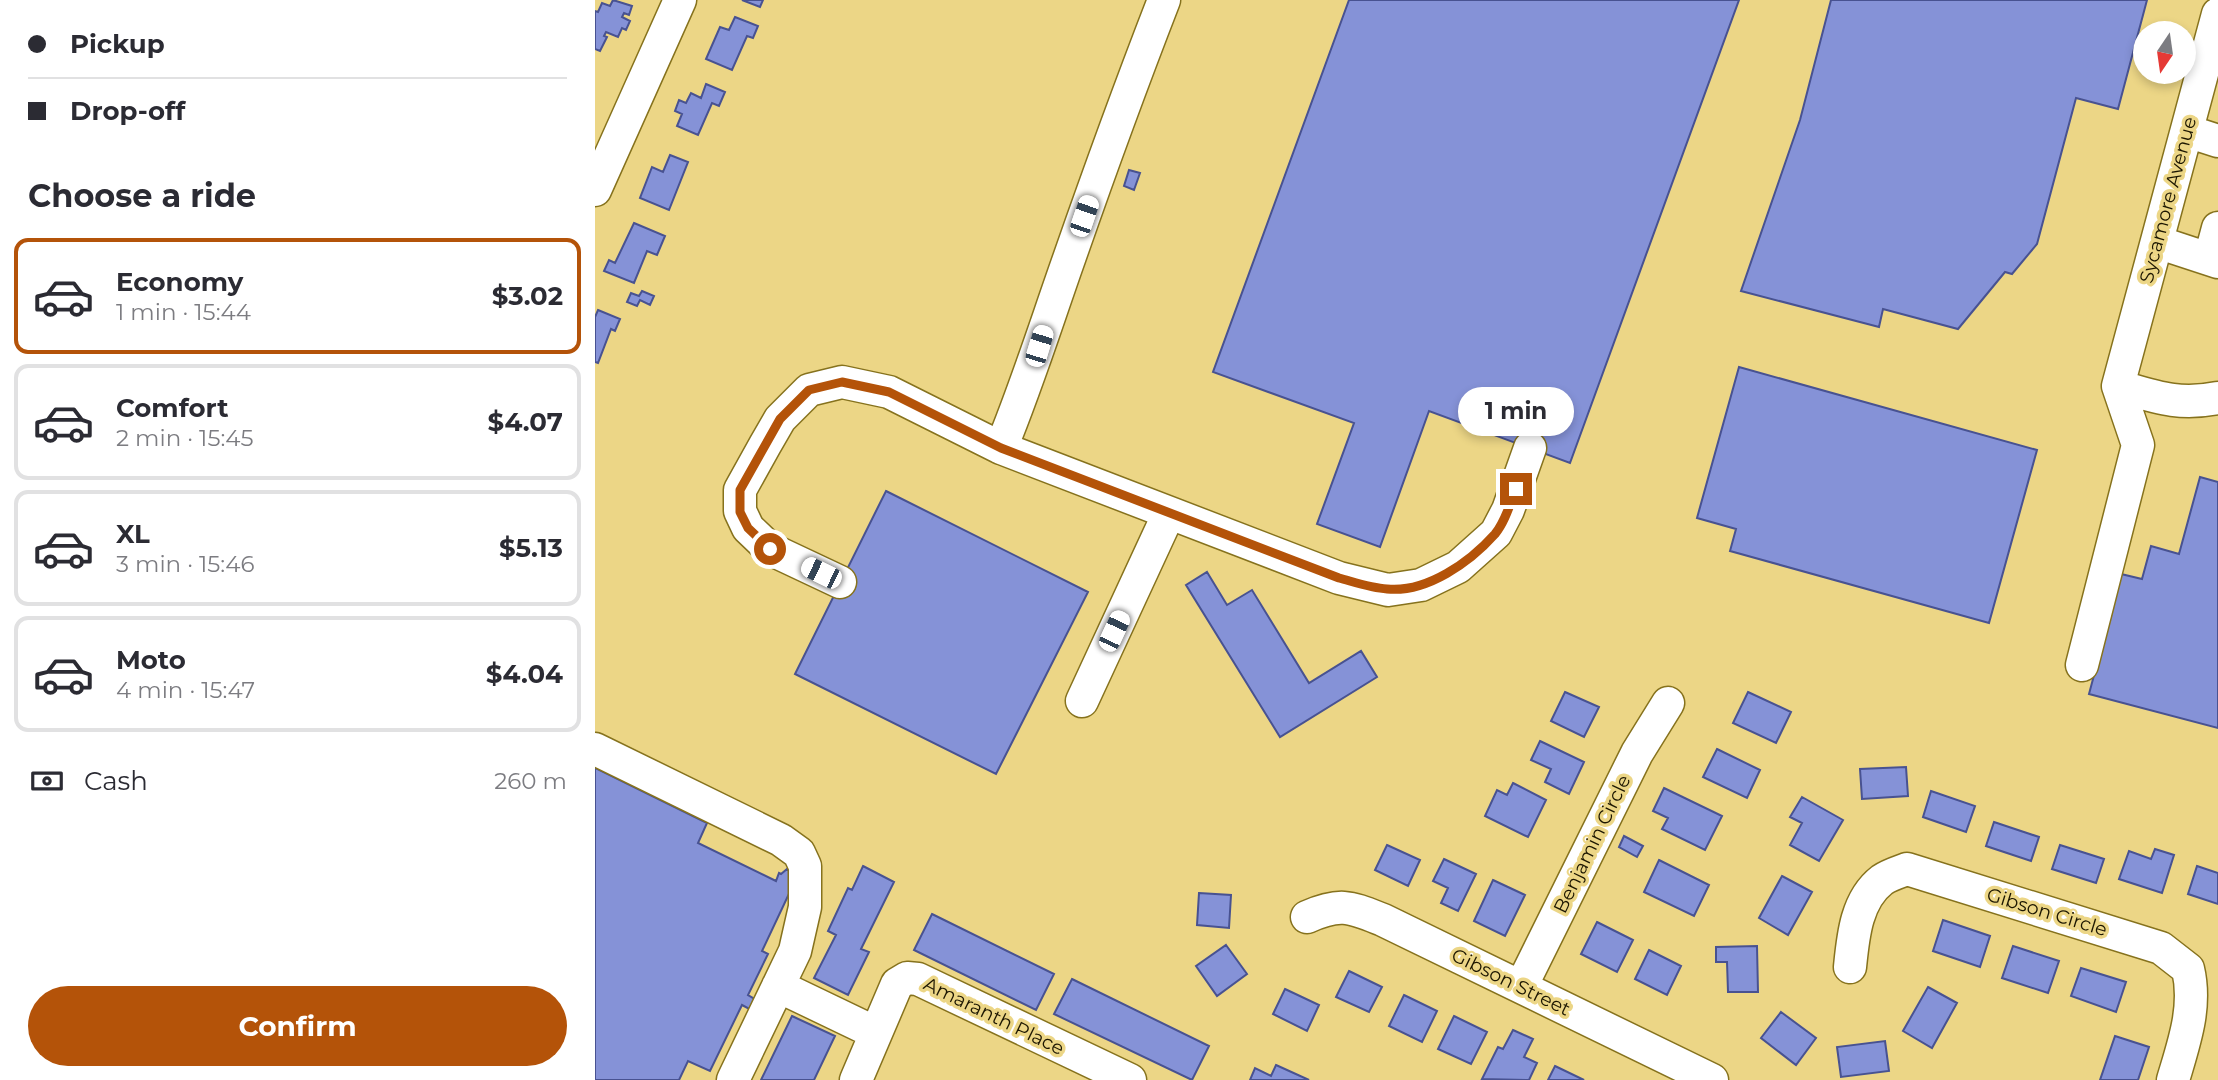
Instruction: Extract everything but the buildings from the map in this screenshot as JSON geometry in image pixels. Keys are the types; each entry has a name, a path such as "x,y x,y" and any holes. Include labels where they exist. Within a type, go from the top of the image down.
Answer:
{"street":[{"path":"595,190 680,0"},
{"path":"1001,448 1027,383 1113,135 1164,0"},
{"name":"Sycamore Avenue","path":"2118,386 2187,131 2213,54 2218,14"},
{"path":"2187,131 2218,141"},
{"path":"2157,242 2214,260 2218,228"},
{"path":"841,582 770,549 748,528 740,512 740,490 780,419 809,390 842,382 889,392 1001,448 1339,578 1388,590 1421,585 1458,566 1496,533 1508,510 1530,448"},
{"path":"2118,386 2171,401 2218,398"},
{"path":"2082,664 2139,445 2118,386"},
{"path":"1082,701 1169,513"},
{"name":"Benjamin Circle","path":"1521,987 1637,753 1668,703"},
{"path":"595,749 781,840 799,853 805,866 805,907 795,951 733,1080"},
{"name":"Gibson Circle","path":"1850,967 1854,927 1868,898 1881,881 1907,869 2161,948 2188,969 2193,986 2192,1008 2173,1080"},
{"name":"Gibson Street","path":"1307,917 1329,907 1356,909 1712,1080"},
{"name":"Amaranth Place","path":"856,1080 897,984 907,978 918,979 1120,1075"},
{"path":"778,986 876,1033"},
{"name":"Amaranth Place","path":"1070,1080 1120,1075"}],"route":[{"path":"770,549 748,528 740,512 740,490 780,419 809,390 842,382 889,392 1001,448 1339,578 1388,590 1421,585 1458,566 1496,533 1516,489"}]}
